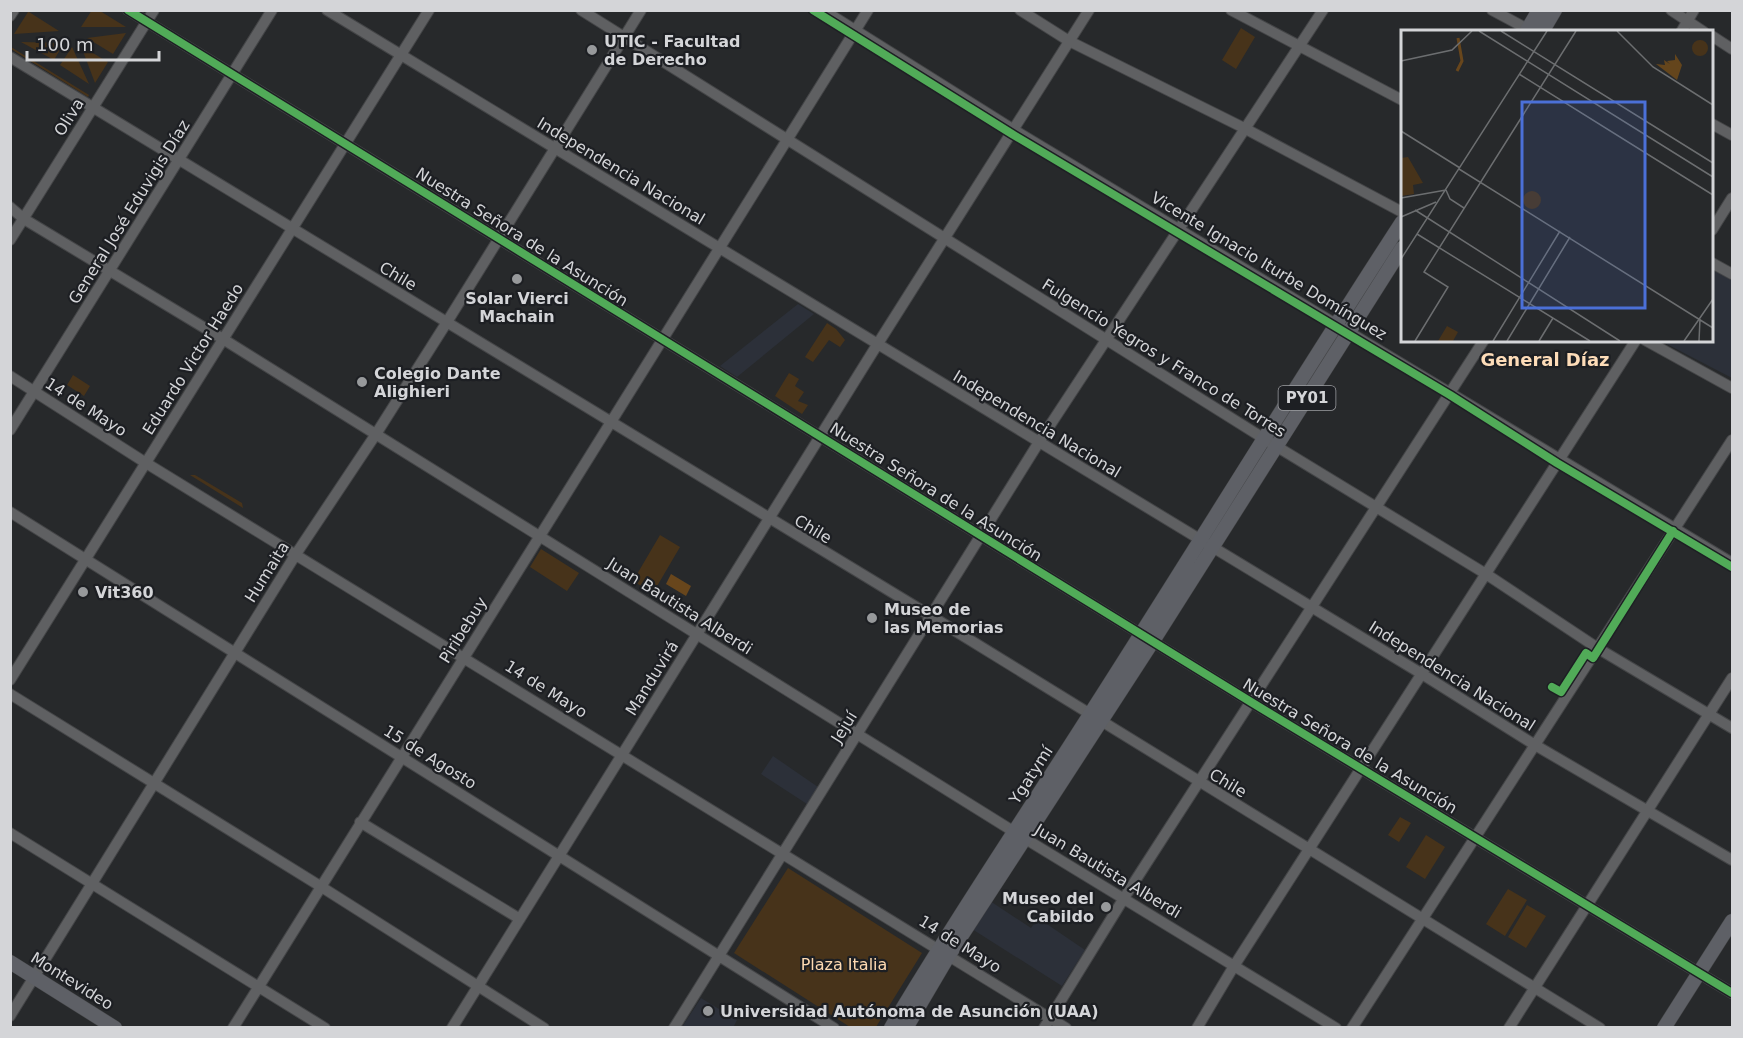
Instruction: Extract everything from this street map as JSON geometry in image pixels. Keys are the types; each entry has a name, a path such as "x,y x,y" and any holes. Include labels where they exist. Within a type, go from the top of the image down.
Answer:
{"main road":[{"path":"1532,30 1539,10"},
{"path":"1533,30 1555,10"},
{"name":"PY01","path":"1206,544 1270,442 1336,323 1401,224"},
{"name":"PY01","path":"1270,442 1350,330 1401,250"},
{"name":"Ygatymí","path":"891,1028 1095,719 1206,544"},
{"path":"1664,1028 1732,921"},
{"name":"Ygatymí","path":"906,1028 943,951"},
{"name":"Montevideo","path":"10,962 115,1028"}],"street":[{"path":"10,16 14,10"},
{"name":"Nuestra Señora de la Asunción","path":"128,10 1251,702 1732,993"},
{"name":"Oliva","path":"10,240 154,10"},
{"name":"General José Eduvigis Díaz","path":"10,430 272,10"},
{"name":"Independencia Nacional","path":"327,10 1422,674 1535,745 1732,860"},
{"name":"Eduardo Victor Haedo","path":"10,680 429,10"},
{"name":"Fulgencio Yegros y Franco de Torres","path":"581,10 1270,442 1486,574 1599,649 1732,728"},
{"name":"Humaita","path":"10,1016 296,554 376,434 641,10"},
{"name":"Vicente Ignacio Iturbe Domínguez","path":"823,10 1014,130 1350,330 1732,562"},
{"name":"Piribebuy","path":"233,1028 868,10"},
{"path":"1020,10 1069,41 1244,128 1401,211"},
{"name":"Manduvirá","path":"452,1028 820,436 1089,10"},
{"path":"1231,10 1401,99"},
{"name":"Jejuí","path":"675,1028 1040,442 1323,10"},
{"path":"1492,10 1530,30"},
{"path":"1671,10 1701,30"},
{"path":"1682,30 1694,10"},
{"path":"1713,37 1732,49"},
{"name":"Chile","path":"10,57 931,616 1600,1028"},
{"path":"1713,125 1732,135"},
{"path":"1713,228 1732,198"},
{"name":"Juan Bautista Alberdi","path":"10,207 24,219 223,339 1019,835 1336,1028"},
{"path":"1713,264 1732,274"},
{"path":"1044,1028 1124,898 1378,508 1483,342"},
{"path":"1197,1028 1234,966 1635,342"},
{"path":"1649,342 1732,388"},
{"name":"14 de Mayo","path":"10,376 146,463 1066,1028"},
{"path":"1352,1028 1732,440"},
{"name":"15 de Agosto","path":"10,512 834,1028"},
{"path":"1509,1028 1732,678"},
{"path":"10,694 544,1028"},
{"path":"360,822 520,919"},
{"path":"10,833 325,1028"}],"shaded area":[{"path":"1713,270 1732,280 1732,378 1663,342 1713,342"},
{"path":"798,304 814,314 737,377 720,366"},
{"path":"671,574 691,586 686,596 666,584"},
{"path":"773,756 818,787 807,804 761,774"},
{"path":"990,901 1031,928 1038,918 1085,950 1062,986 972,929"},
{"name":"Universidad Autónoma de Asunción (UAA)","path":"701,998 737,1020 734,1026 736,1027 682,1027"}],"green space":[{"path":"92,10 100,11 126,27 81,27"},
{"path":"29,12 59,31 14,34"},
{"path":"1241,28 1255,37 1236,69 1222,60"},
{"path":"126,33 113,54 87,38"},
{"path":"21,42 64,43 54,60"},
{"path":"81,46 108,62 95,83"},
{"path":"11,47 89,95 88,97 11,49"},
{"path":"72,47 89,84 60,65"},
{"path":"827,323 836,329 845,340 840,347 829,340 813,362 805,357"},
{"path":"1337,335 1338,337 1276,435 1275,434"},
{"path":"789,373 799,379 795,386 804,392 798,401 808,405 802,414 775,396"},
{"path":"73,375 90,386 84,396 67,385"},
{"path":"190,475 195,475 242,503 243,508"},
{"path":"660,535 680,547 653,593 633,581"},
{"path":"541,549 579,573 567,591 530,567"},
{"path":"1400,817 1411,823 1399,842 1388,835"},
{"path":"1426,835 1445,847 1425,879 1406,867"},
{"name":"Plaza Italia","path":"788,868 922,953 876,1027 850,1027 734,953"},
{"path":"1508,889 1527,900 1505,936 1486,924"},
{"path":"1527,905 1546,916 1526,948 1508,937"}],"cycle path":[{"path":"128,10 1251,702 1732,993"},
{"path":"813,10 1012,134 1450,395 1557,463 1732,567"},
{"path":"1552,687 1561,692 1586,653 1593,658 1673,531"}],"place":[{"name":"UTIC - Facultad de Derecho","path":"592,50"},
{"name":"Solar Vierci Machain","path":"517,279"},
{"name":"Colegio Dante Alighieri","path":"362,382"},
{"name":"Vit360","path":"83,592"},
{"name":"Museo de las Memorias","path":"872,618"},
{"name":"Museo del Cabildo","path":"1106,907"},
{"name":"Universidad Autónoma de Asunción (UAA)","path":"708,1011"}],"district":[{"name":"General Díaz","path":"1545,359"}]}
